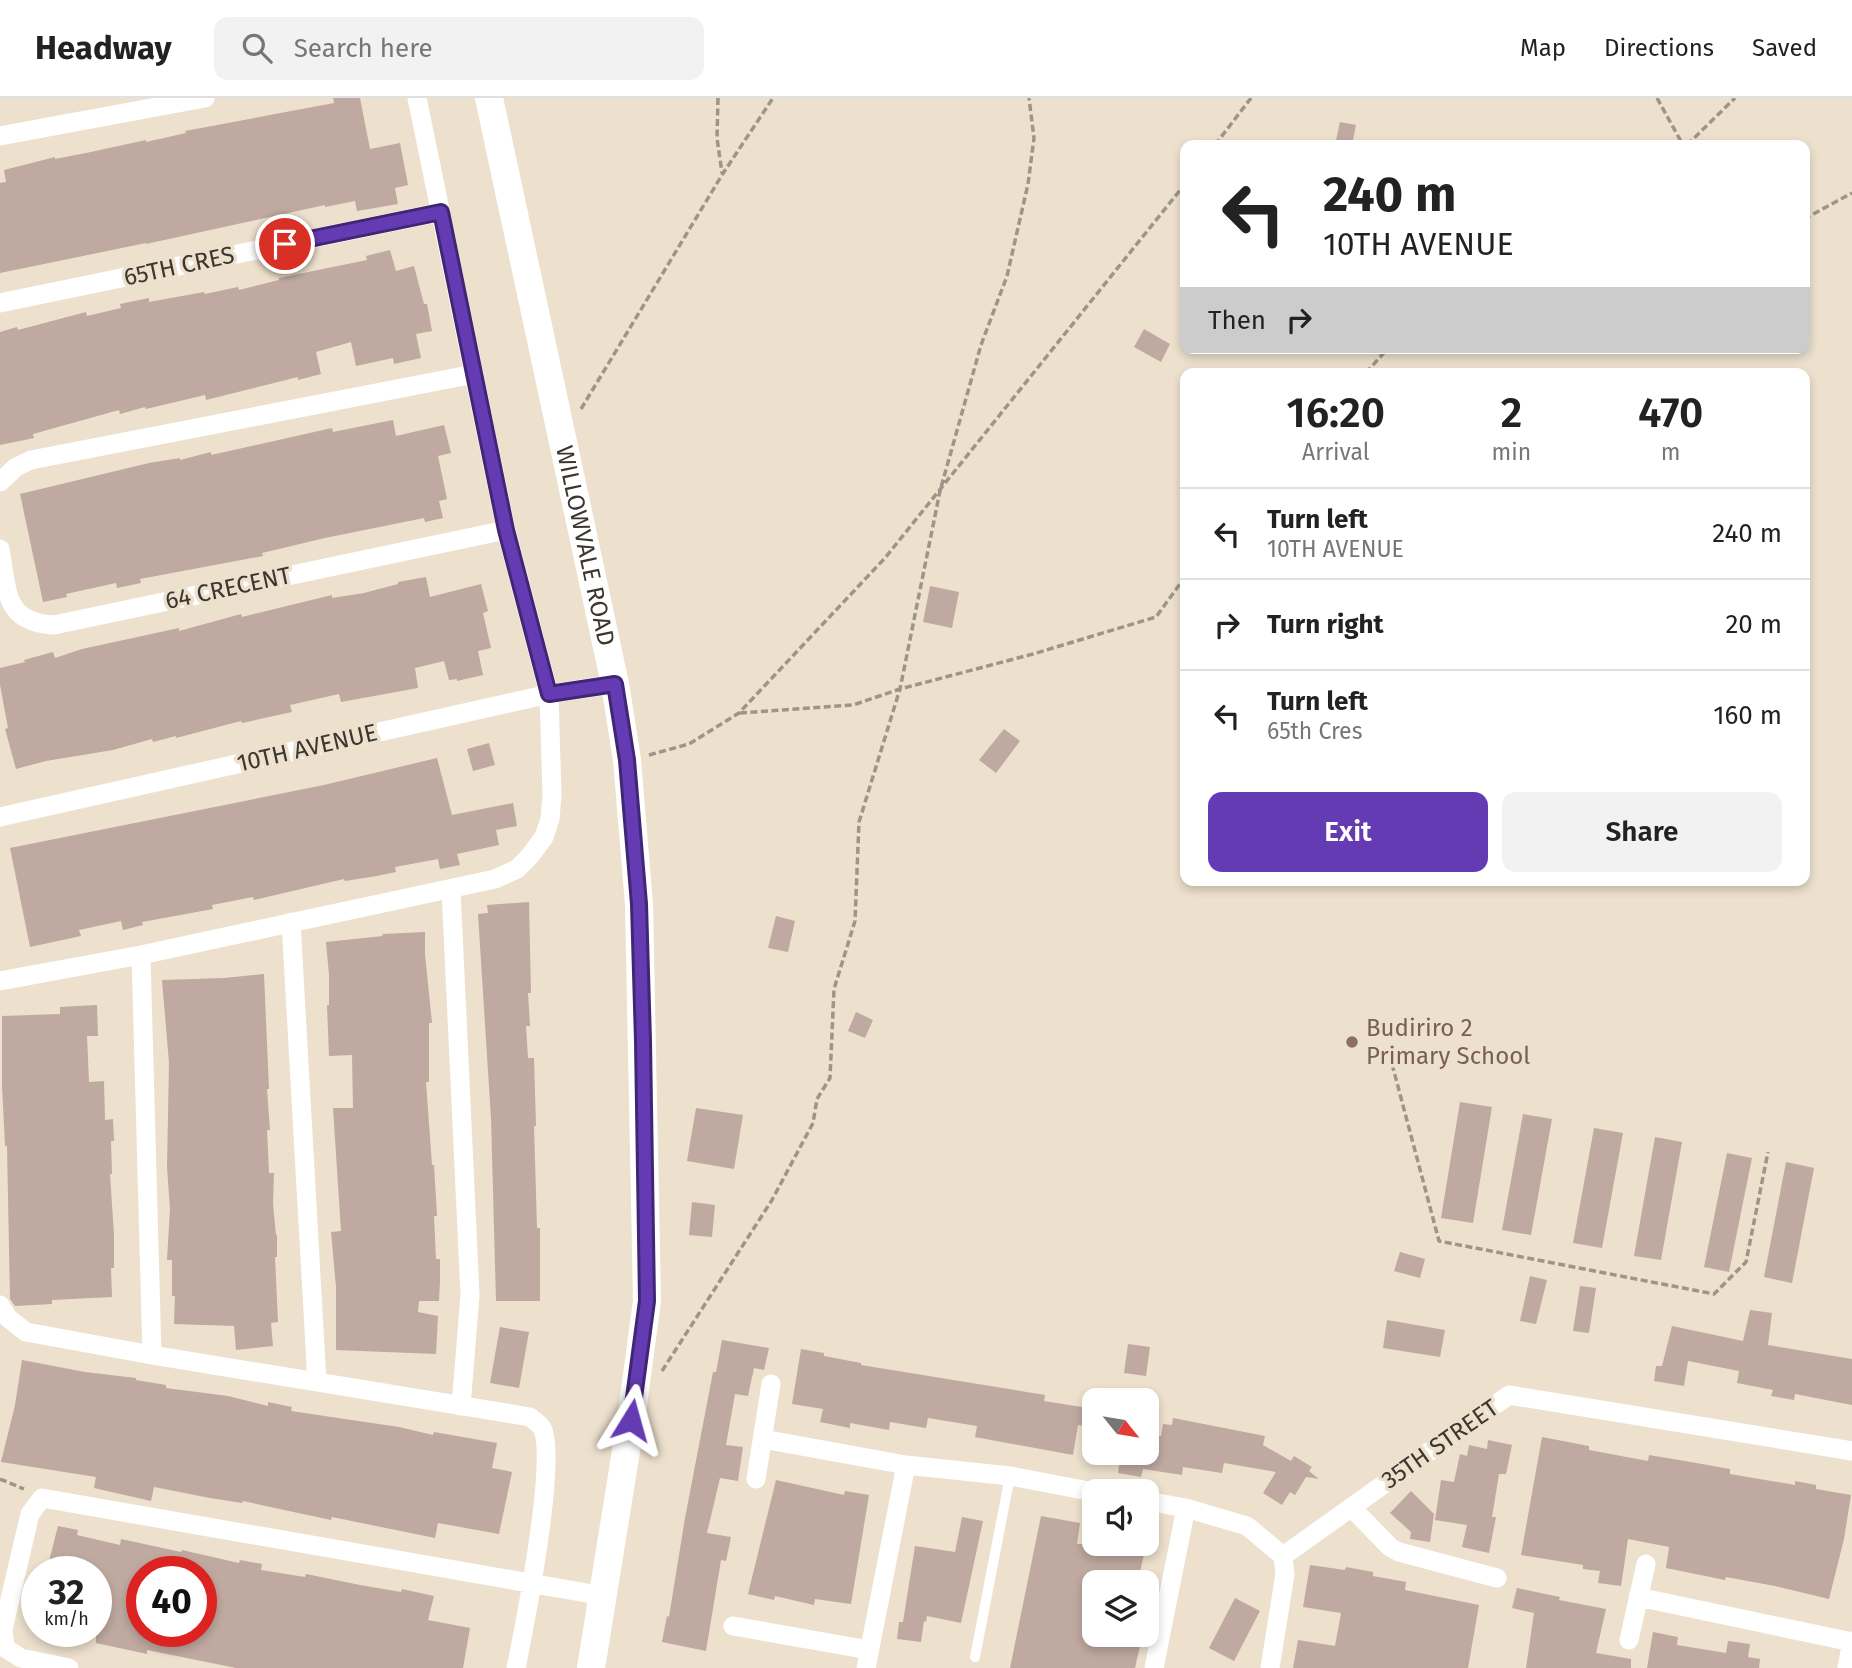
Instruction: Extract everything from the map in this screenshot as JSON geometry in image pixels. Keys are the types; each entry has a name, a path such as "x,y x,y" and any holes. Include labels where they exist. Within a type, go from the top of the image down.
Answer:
{"street":[{"path":"0,136 205,98"},
{"path":"0,981 141,955 495,878 517,869 544,837 550,819 552,795 549,694 506,530 418,98"},
{"name":"WILLOWVALE ROAD","path":"489,98 615,684 627,760 639,904 647,1301 591,1668"},
{"name":"65TH CRES","path":"0,303 441,212"},
{"path":"0,482 16,467 31,460 474,374"},
{"name":"64 CRECENT","path":"0,549 10,600 19,616 35,624 54,625 506,530"},
{"name":"10TH AVENUE","path":"0,817 549,694 615,684"},
{"path":"452,889 470,1295 461,1406"},
{"path":"291,922 317,1382"},
{"path":"141,955 152,1355"},
{"path":"0,1305 8,1318 26,1332 530,1417 542,1427 545,1468 532,1584 516,1668"},
{"path":"756,1479 771,1384"},
{"name":"35TH STREET","path":"1283,1556 1509,1395 1852,1451"},
{"path":"763,1438 906,1465 1010,1476 1082,1490"},
{"path":"733,1626 867,1659 906,1465"},
{"path":"69,1668 21,1658 5,1648 4,1642 3,1629 30,1514 42,1498 604,1596"},
{"path":"1159,1503 1186,1508 1247,1526 1283,1556 1285,1574 1269,1668"},
{"path":"1351,1507 1390,1548 1497,1578"},
{"path":"1154,1668 1186,1508"},
{"path":"1629,1640 1646,1564"},
{"path":"1638,1597 1852,1641 1847,1668"}],"lane":[{"path":"975,1657 1010,1476"}],"path":[{"path":"718,98 717,138 722,175"},
{"path":"561,430 575,420 722,175 773,98"},
{"path":"661,1373 772,1200 813,1123 817,1099 830,1078 834,989 855,921 859,822 900,689 940,491 981,345 1007,276 1028,184 1034,138 1030,98"},
{"path":"1219,140 1251,98"},
{"path":"1657,98 1682,140"},
{"path":"1690,140 1735,98"},
{"path":"627,760 689,744 739,713 885,558 1180,190"},
{"path":"1810,216 1852,193"},
{"path":"1370,368 1383,354"},
{"path":"739,713 853,705 900,689 1033,654 1156,617 1180,584"},
{"path":"1392,1064 1439,1241 1713,1294 1745,1262 1768,1152"},
{"path":"0,1479 42,1498"}],"building":[{"path":"333,98 360,98 370,149 400,143 408,185 395,188 398,204 357,211 355,201 325,205 0,273 0,183 6,182 4,170 55,157 146,142 186,133 185,131 334,103"},
{"path":"1340,122 1356,125 1353,140 1336,140"},
{"path":"390,250 396,271 414,266 424,304 427,304 432,331 416,334 421,358 394,364 393,358 356,366 351,342 316,352 321,374 298,380 298,377 206,400 205,395 120,414 119,410 33,434 34,438 0,445 0,332 17,327 18,330 86,312 87,316 121,308 120,304 149,298 149,302 238,287 239,290 279,278 367,260 366,256"},
{"path":"1144,329 1170,344 1161,362 1134,347"},
{"path":"393,420 396,436 444,425 451,453 438,456 447,499 439,501 443,518 425,522 424,518 325,538 262,553 263,556 140,579 141,583 117,588 116,583 43,602 20,494 149,463 180,460 211,452 211,455 332,428 333,432"},
{"path":"426,577 430,597 481,584 488,611 483,613 491,648 478,651 483,675 457,681 449,680 444,661 415,668 418,688 341,702 339,694 290,705 292,712 16,769 5,729 8,728 0,685 0,668 53,652 55,658 82,649 179,628 179,631 241,614 242,617 332,595 332,598 364,593 398,582"},
{"path":"930,586 959,592 952,628 923,622"},
{"path":"1004,729 1020,741 996,773 979,760"},
{"path":"489,743 495,765 473,771 467,749"},
{"path":"437,758 452,815 513,803 517,826 496,830 499,845 457,854 460,865 440,869 438,859 395,867 396,872 345,881 344,879 254,900 253,897 212,905 213,909 142,922 143,925 123,930 121,921 79,930 81,936 30,947 10,848 324,785"},
{"path":"529,902 531,993 528,993 530,1026 526,1026 528,1058 534,1058 540,1301 496,1301 491,1118 478,914 488,913 487,905"},
{"path":"776,916 795,921 788,952 768,948"},
{"path":"425,932 432,1023 429,1023 429,1082 426,1082 437,1216 434,1216 436,1259 440,1259 440,1281 439,1301 419,1301 418,1312 438,1316 436,1354 336,1350 336,1287 331,1232 341,1231 333,1108 353,1108 352,1055 329,1056 329,975 326,942 383,936 382,934"},
{"path":"264,974 270,1130 267,1130 269,1173 274,1173 278,1322 271,1323 273,1346 236,1350 234,1326 174,1324 172,1260 167,1260 170,1209 167,1167 169,1063 162,980"},
{"path":"97,1005 98,1036 87,1036 89,1082 104,1081 105,1120 113,1119 114,1141 111,1141 110,1174 114,1235 112,1297 52,1300 52,1304 15,1306 10,1299 2,1016 60,1014 60,1007"},
{"path":"856,1012 873,1020 865,1038 848,1031"},
{"path":"1460,1102 1492,1107 1473,1223 1441,1218"},
{"path":"696,1108 743,1115 734,1169 687,1161"},
{"path":"1523,1114 1552,1119 1531,1235 1502,1230"},
{"path":"1594,1128 1623,1133 1602,1248 1573,1243"},
{"path":"1655,1137 1682,1142 1661,1260 1634,1256"},
{"path":"1727,1153 1752,1158 1729,1272 1704,1267"},
{"path":"1786,1162 1814,1168 1792,1283 1764,1277"},
{"path":"692,1202 715,1205 712,1237 689,1235"},
{"path":"1400,1252 1425,1259 1420,1278 1394,1271"},
{"path":"1530,1276 1547,1280 1536,1324 1520,1321"},
{"path":"1580,1286 1596,1288 1589,1333 1573,1331"},
{"path":"1750,1310 1772,1313 1768,1345 1852,1359 1852,1405 1795,1394 1794,1400 1771,1396 1773,1390 1737,1383 1739,1371 1688,1361 1684,1386 1654,1381 1656,1366 1662,1366 1672,1326 1743,1341"},
{"path":"1387,1320 1445,1330 1440,1357 1383,1348"},
{"path":"500,1327 529,1332 519,1388 490,1383"},
{"path":"722,1340 769,1348 764,1370 754,1368 748,1396 735,1394 726,1445 743,1447 738,1481 720,1478 707,1533 731,1537 726,1561 721,1560 706,1651 662,1642 667,1616 669,1617 713,1372 716,1372"},
{"path":"1128,1344 1150,1347 1146,1376 1124,1373"},
{"path":"801,1349 861,1365 1045,1395 1044,1401 1082,1407 1082,1426 1078,1425 1073,1455 975,1437 977,1426 928,1418 926,1428 890,1422 889,1430 850,1423 850,1428 820,1422 823,1409 792,1404"},
{"path":"22,1360 136,1378 166,1385 166,1388 228,1396 268,1406 268,1402 292,1407 291,1411 497,1443 492,1468 512,1472 499,1534 438,1523 435,1538 332,1517 331,1520 243,1501 210,1498 154,1487 151,1501 94,1488 96,1477 1,1462 15,1405"},
{"path":"1173,1418 1265,1436 1263,1445 1291,1461 1294,1456 1312,1467 1309,1471 1319,1479 1306,1477 1295,1495 1290,1492 1282,1505 1263,1493 1276,1472 1224,1463 1222,1473 1183,1467 1182,1475 1143,1469 1141,1477 1118,1473 1119,1465 1159,1465 1159,1436 1163,1424 1172,1425"},
{"path":"1542,1437 1589,1446 1589,1450 1648,1461 1649,1455 1685,1461 1730,1469 1730,1474 1795,1485 1795,1481 1816,1485 1816,1489 1851,1495 1844,1539 1829,1599 1775,1586 1726,1577 1725,1580 1666,1568 1669,1547 1628,1539 1621,1586 1598,1583 1600,1571 1583,1569 1583,1565 1521,1555"},
{"path":"1488,1440 1512,1445 1506,1474 1499,1474 1492,1517 1496,1517 1489,1553 1462,1547 1467,1525 1435,1520 1441,1480 1454,1482 1460,1454 1467,1456 1469,1445 1487,1449"},
{"path":"776,1480 844,1495 845,1491 869,1495 851,1604 815,1599 814,1605 775,1596 774,1600 748,1594"},
{"path":"1411,1491 1434,1514 1430,1542 1410,1539 1411,1532 1390,1513"},
{"path":"1041,1516 1080,1523 1077,1544 1082,1544 1082,1556 1143,1556 1141,1570 1082,1570 1082,1647 1140,1647 1135,1668 1010,1668"},
{"path":"962,1517 983,1521 961,1623 927,1616 921,1642 897,1639 899,1622 903,1622 915,1546 955,1552"},
{"path":"58,1526 78,1530 77,1535 120,1545 121,1539 208,1556 126,1556 126,1647 217,1647 217,1558 262,1564 261,1570 305,1577 306,1574 434,1596 428,1620 470,1628 463,1668 236,1668 147,1650 147,1654 112,1646 112,1556 50,1556"},
{"path":"1310,1565 1373,1572 1373,1576 1406,1582 1405,1590 1479,1605 1468,1668 1293,1668 1298,1640 1335,1646 1341,1613 1303,1607"},
{"path":"1517,1588 1606,1609 1596,1653 1631,1659 1631,1668 1526,1668 1534,1613 1512,1608"},
{"path":"1235,1598 1260,1611 1234,1661 1209,1648"},
{"path":"1653,1632 1678,1637 1677,1645 1726,1653 1728,1641 1750,1644 1748,1657 1760,1659 1759,1668 1647,1668"}],"place":[{"name":"Budiriro 2 Primary School","path":"1352,1042"}],"route":[{"path":"285,244 441,212 506,530 549,694 615,684 627,760 639,904 643,1041 647,1301 631,1420"}]}
